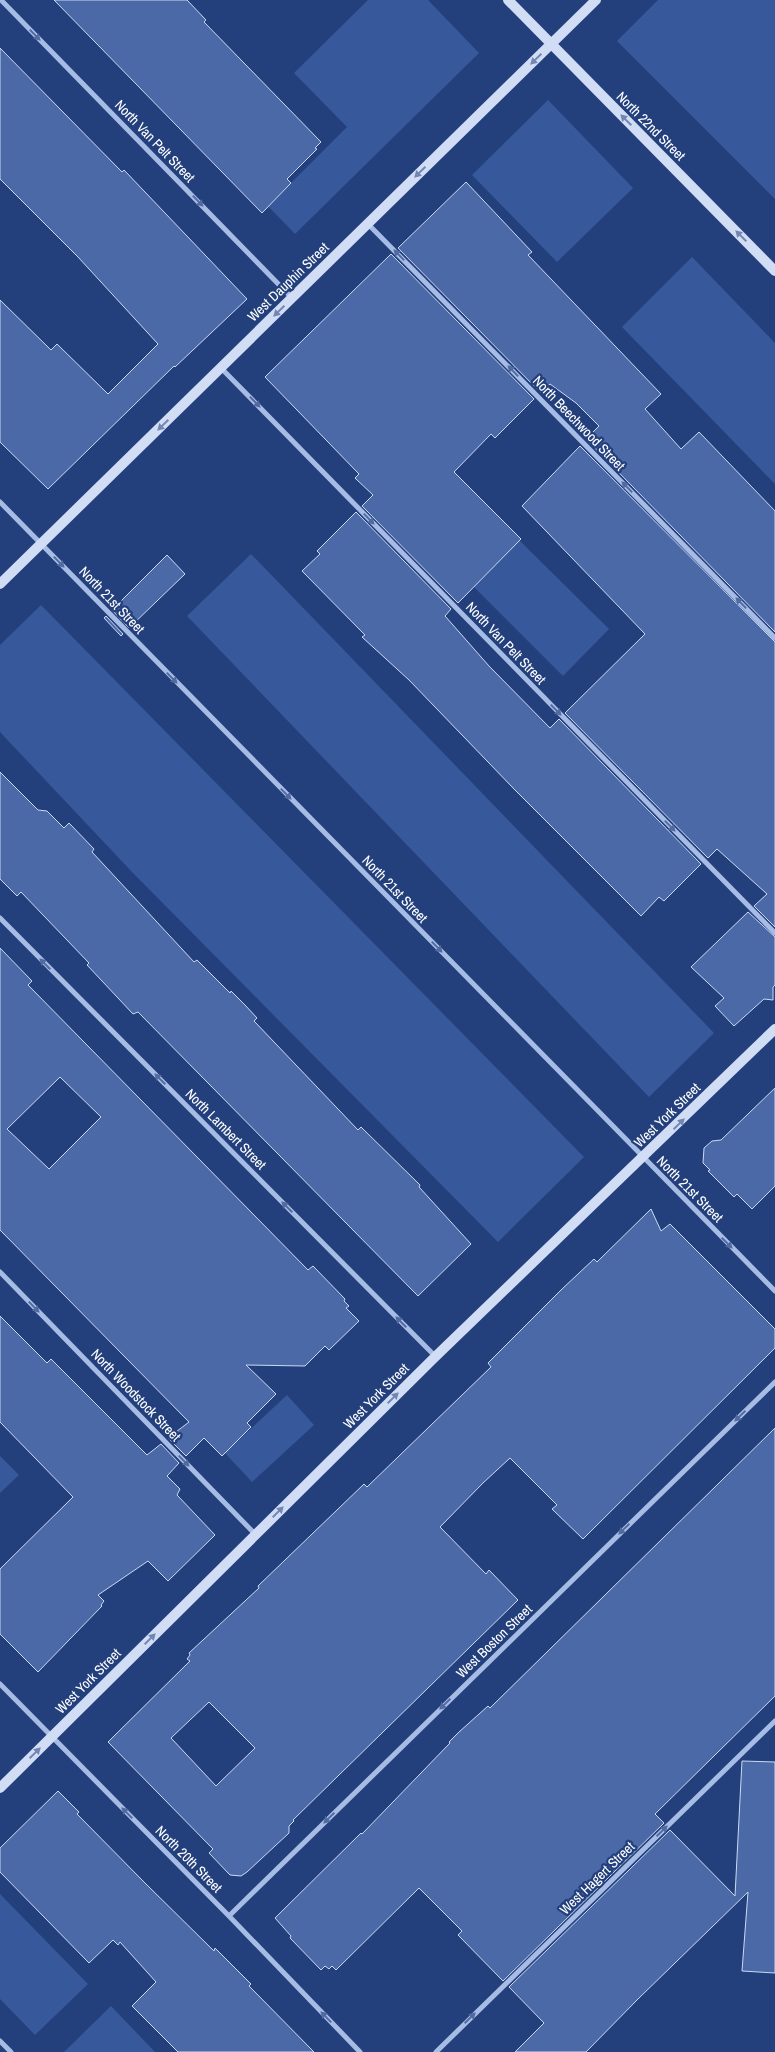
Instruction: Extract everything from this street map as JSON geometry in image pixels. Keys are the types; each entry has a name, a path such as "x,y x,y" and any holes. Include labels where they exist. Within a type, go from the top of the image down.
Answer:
{"street":[{"name":"North Van Pelt Street","path":"1,0 292,298"},
{"name":"North 22nd Street","path":"508,0 775,270"},
{"name":"West Dauphin Street","path":"0,584 596,0"},
{"name":"North Beechwood Street","path":"368,224 775,638"},
{"name":"North Van Pelt Street","path":"221,368 775,933"},
{"name":"North 21st Street","path":"0,502 775,1291"},
{"name":"North Lambert Street","path":"0,918 435,1357"},
{"name":"West York Street","path":"0,1788 435,1357 775,1030"},
{"name":"North Woodstock Street","path":"0,1272 255,1534"},
{"name":"West Boston Street","path":"229,1916 775,1382"},
{"name":"North 20th Street","path":"0,1684 360,2052"},
{"name":"West Hagert Street","path":"436,2052 775,1721"},
{"path":"0,2041 11,2052"}],"shaded area":[{"path":"368,0 428,0 479,53 295,234 268,206 347,127 294,73"},
{"path":"658,0 775,0 775,199 617,41"},
{"path":"548,100 633,188 557,262 472,175"},
{"path":"692,257 775,343 775,484 622,327"},
{"path":"519,540 609,629 563,676 473,586"},
{"path":"251,554 714,1033 649,1097 187,616"},
{"path":"41,605 584,1157 498,1242 132,872 0,732 0,645"},
{"path":"287,1395 314,1425 252,1482 225,1453"},
{"path":"0,1456 19,1475 0,1493"},
{"path":"0,1894 88,1984 35,2035 0,1999"},
{"path":"111,2006 155,2052 64,2052"}],"building":[{"path":"54,0 187,0 206,20 204,22 321,142 315,148 317,149 287,179 291,183 262,213"},
{"path":"0,48 122,172 124,170 247,299 174,366 48,489 0,442 0,300 51,350 57,344 108,394 158,344 78,257 0,179"},
{"path":"466,182 532,252 528,255 661,394 645,409 681,449 699,432 775,511 775,632 586,439 599,426 576,403 550,384 541,393 398,248"},
{"path":"391,254 534,399 495,438 491,434 454,472 521,539 458,603 362,506 373,495 355,478 359,474 265,377"},
{"path":"580,446 775,642 775,927 754,906 767,894 717,849 708,858 565,713 645,634 522,506"},
{"path":"356,512 451,609 445,616 489,666 550,728 559,719 701,864 664,901 659,897 641,916 515,790 409,680 362,637 365,635 302,571 320,554 317,551"},
{"path":"167,555 185,574 129,628 112,610"},
{"path":"106,616 123,634 121,636 104,618"},
{"path":"0,772 38,810 47,811 64,828 69,823 94,849 92,852 194,962 197,960 230,993 231,991 245,1005 257,1018 254,1021 358,1130 361,1127 420,1185 419,1187 471,1244 418,1296 138,1012 133,1014 87,965 89,963 21,892 17,896 0,879"},
{"path":"748,912 775,937 775,985 773,987 773,1000 764,999 734,1026 715,1006 724,998 691,967"},
{"path":"0,948 32,981 28,985 308,1270 313,1266 345,1299 344,1301 349,1306 346,1308 359,1321 329,1350 325,1346 305,1366 246,1365 276,1394 247,1423 251,1427 222,1456 204,1438 186,1456 168,1438 189,1422 0,1230","holes":["60,1077 101,1117 49,1169 7,1129"]},
{"path":"775,1088 775,1186 752,1209 737,1194 734,1197 708,1171 710,1170 703,1163 704,1148 712,1141 721,1140"},
{"path":"651,1209 661,1231 670,1224 775,1329 775,1348 583,1539 552,1509 557,1505 510,1458 483,1483 440,1527 486,1574 489,1570 518,1600 293,1820 289,1826 289,1833 247,1872 241,1876 230,1875 209,1853 213,1849 108,1742 190,1661 187,1659 190,1655 189,1653 259,1588 258,1586 364,1484 367,1487 491,1367 488,1363 561,1290 594,1259 597,1262","holes":["209,1702 255,1748 216,1786 171,1738"]},
{"path":"0,1316 47,1363 51,1359 147,1455 161,1444 179,1463 167,1476 180,1489 177,1495 215,1535 168,1581 148,1561 98,1595 104,1601 102,1606 38,1672 0,1634 0,1569 73,1497 0,1422"},
{"path":"775,1428 775,1696 655,1814 664,1823 503,1981 458,1935 462,1931 419,1888 336,1970 332,1966 329,1969 325,1966 321,1970 290,1938 291,1936 275,1918 362,1834 459,1732 488,1706 490,1708"},
{"path":"742,1761 775,1762 775,1973 742,1971 748,1892 586,2052 515,2052 544,2023 509,1987 670,1830 735,1896"},
{"path":"58,1791 79,1812 77,1814 145,1883 214,1951 215,1948 251,1984 249,1986 314,2052 178,2052 132,2006 156,1982 120,1942 118,1945 113,1940 89,1963 0,1872 0,1848"}]}
